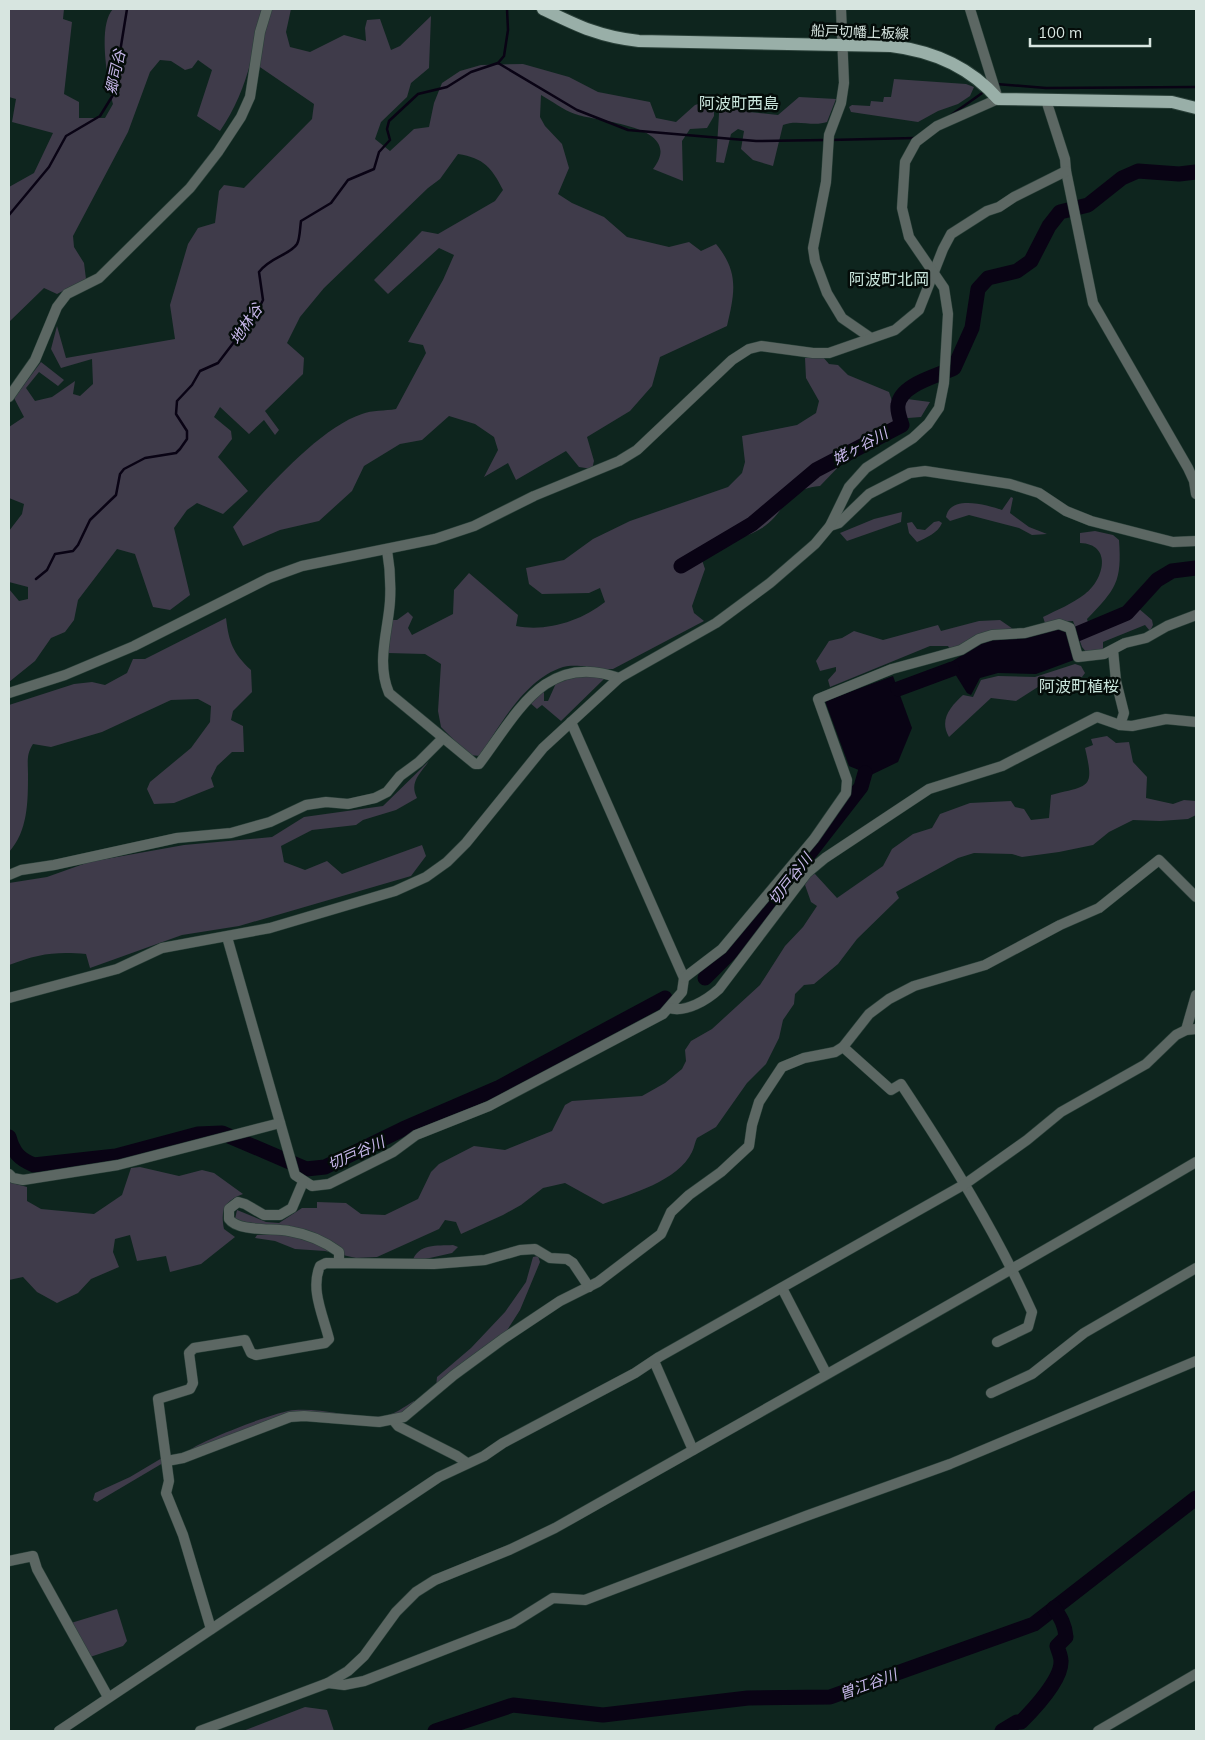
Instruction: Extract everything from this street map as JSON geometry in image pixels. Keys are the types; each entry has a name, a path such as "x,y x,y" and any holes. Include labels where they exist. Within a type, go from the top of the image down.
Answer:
{"main road":[{"name":"船戸切幡上板線","path":"543,9 586,30 610,38 639,41 891,46 933,55 979,79 998,99"},
{"path":"998,99 1172,102 1196,108"}],"street":[{"path":"9,397 35,360 57,308 67,294 99,278 190,188 218,152 241,117 250,97 260,32 267,9"},
{"path":"841,9 844,46 843,89 841,102 829,135 826,182 813,248 815,261 827,293 842,318 871,338"},
{"path":"9,998 117,969 162,948 270,928 377,896 426,877 447,862 466,843 543,748 619,678 716,623 770,583 815,544 830,526 848,486 866,468 913,438 928,424 939,408 944,383 948,314 944,288 909,237 902,208 905,162 916,142 937,126 998,99 970,9"},
{"path":"1046,100 1065,159 1093,304 1188,468 1194,481 1196,494"},
{"path":"9,694 65,675 134,646 269,578 302,566 435,540 474,526 534,496 619,462 637,450 732,360 749,349 773,346 813,353 829,353 895,330 919,310 951,234 987,211 999,207 1014,197 1066,171"},
{"path":"830,526 839,523 868,494 910,472 925,470 1010,484 1038,493 1066,511 1091,521 1173,542 1196,541"},
{"path":"388,550 390,602 384,645 383,680 389,693 399,703 475,764 479,764 525,701 557,676 584,671 607,673 619,678"},
{"path":"684,978 722,948 814,839 846,793 847,780 818,699 892,669 960,650 979,639 992,635 1025,633 1059,624 1070,628 1078,657 1104,654 1125,643 1146,638 1167,626 1196,614"},
{"path":"1113,650 1116,681 1124,713 1120,725"},
{"path":"669,1008 678,1010 709,999 719,989 807,873 929,789 1002,766 1097,717 1120,725 1132,726 1166,719 1196,722"},
{"path":"227,937 295,1175 303,1182 312,1186 328,1184 394,1152 416,1135 490,1106 663,1014 682,992 684,978 571,722"},
{"path":"9,875 20,870 54,865 177,838 231,833 270,822 306,805 326,802 348,804 375,798 387,792 400,776 420,762 443,738"},
{"path":"167,1461 183,1458 290,1417 304,1416 379,1422 394,1421 404,1417 454,1375 503,1339 560,1302 589,1287 661,1234 671,1212 689,1195 721,1172 749,1146 752,1125 759,1102 782,1067 804,1058 835,1052 843,1047 869,1014 889,999 914,986 984,964 1060,925 1100,908 1159,860 1192,887 1196,897"},
{"path":"59,1731 439,1477 654,1361 965,1184 1027,1140 1061,1112 1146,1064 1176,1035 1191,1029 1196,995"},
{"path":"843,1047 891,1090 901,1084 965,1184 1013,1270 1032,1312 1032,1319 1028,1327 997,1342"},
{"path":"9,1174 13,1178 23,1180 118,1165 280,1123"},
{"path":"200,1731 328,1683 364,1656 396,1612 416,1592 435,1580 509,1550 555,1528 826,1373 1013,1270 1196,1162"},
{"path":"303,1182 292,1208 280,1215 264,1215 238,1202 229,1209 229,1219 237,1226 288,1231 309,1236 328,1244 339,1252 339,1262"},
{"path":"211,1629 183,1535 166,1493 169,1481 158,1399 190,1389 193,1383 189,1353 194,1348 246,1340 251,1353 256,1354 325,1344 329,1339 315,1288 315,1277 320,1266 339,1262 385,1265 434,1264 485,1260 520,1250 535,1249 550,1258 567,1259 573,1263 589,1287"},
{"path":"991,1393 1032,1374 1084,1333 1196,1268"},
{"path":"782,1288 826,1373"},
{"path":"654,1361 693,1450"},
{"path":"328,1683 344,1685 364,1681 513,1623 553,1598 586,1600 806,1516 950,1464 1196,1361"},
{"path":"394,1421 398,1426 467,1463"},
{"path":"9,1561 34,1556 38,1570 108,1697"},
{"path":"1098,1731 1196,1674"}],"shaded area":[{"path":"9,9 64,9 63,19 72,22 64,94 79,102 79,118 105,118 113,104 105,55 105,41 108,17 113,9 291,9 286,32 290,47 310,52 344,35 366,41 365,28 367,20 380,19 391,50 400,46 431,16 429,68 411,83 407,97 381,122 375,139 390,151 414,129 429,127 434,103 442,83 460,71 481,65 523,64 569,77 598,92 650,102 656,118 676,122 695,105 714,99 714,116 707,128 690,129 682,141 683,181 653,169 660,154 658,143 649,134 618,123 575,114 541,95 540,117 545,126 562,144 569,168 558,194 572,203 604,217 627,237 669,247 689,242 701,251 716,244 729,264 732,273 732,303 727,326 660,357 652,386 630,411 587,437 594,461 592,469 579,467 566,451 516,480 508,463 484,477 498,450 494,437 475,424 449,416 422,440 400,444 364,466 352,491 319,521 280,530 243,546 233,527 276,480 310,447 345,421 370,412 396,409 426,353 423,345 408,342 443,280 454,255 439,248 388,294 374,280 422,231 438,234 495,201 503,190 491,170 481,161 458,154 440,179 428,188 324,288 300,317 287,343 304,358 303,374 265,411 279,430 275,435 264,420 249,434 220,407 214,417 231,431 232,439 218,457 248,491 223,514 197,503 187,510 174,528 190,595 170,610 153,607 135,554 117,549 78,600 74,620 65,632 51,638 35,661 9,682 9,589 19,601 28,599 28,587 9,582 9,531 22,514 24,504 9,498 9,427 24,417 14,398 41,362 64,380 58,386 39,372 26,388 35,401 52,397 75,381 73,394 80,396 93,384 92,359 61,368 51,349 57,326 66,358 175,339 170,305 188,244 198,228 215,223 219,191 224,185 244,188 312,119 314,104 251,61 238,98 220,131 197,116 212,70 198,60 192,68 185,70 171,61 160,60 150,72 128,132 73,236 74,247 84,263 86,279 57,294 44,288 9,322 9,187 34,173 53,133 12,122 16,99 9,97"},
{"path":"894,79 966,84 974,87 970,96 958,104 938,111 918,122 851,112 849,107 852,105 870,106 871,101 883,102 884,97 891,97"},
{"path":"799,97 836,99 827,122 816,124 788,123 783,125 773,166 753,160 741,149 744,131 738,129 731,134 724,163 716,162 720,98 749,107 749,112 778,115"},
{"path":"823,357 829,364 838,365 848,375 889,392 892,401 907,399 930,402 921,417 908,418 873,429 872,437 846,459 820,486 807,488 791,497 777,515 756,532 699,551 705,569 692,606 694,613 704,621 613,669 596,669 604,679 561,721 542,705 537,709 529,702 544,689 544,701 548,701 557,681 585,676 586,666 565,666 549,673 525,692 515,704 480,756 469,755 441,727 438,711 441,664 425,654 388,653 392,620 397,620 408,612 413,617 408,628 412,635 453,614 454,590 469,573 518,615 516,626 551,626 574,620 596,609 605,602 600,588 589,593 542,594 529,584 526,568 564,560 593,539 630,521 728,487 742,473 745,462 742,436 797,425 816,413 819,401 806,378 805,358"},
{"path":"1011,497 1013,498 1010,513 1029,527 1047,534 1032,535 1019,528 969,515 950,521 946,517 949,510 962,503 979,504 1002,510"},
{"path":"902,512 901,522 847,541 840,533 874,519"},
{"path":"939,521 942,523 938,530 917,542 909,533 907,523 912,522 917,529 925,530 934,522"},
{"path":"1095,531 1113,535 1119,540 1120,554 1118,576 1111,592 1087,619 1091,632 1127,617 1138,608 1152,620 1153,625 1150,631 1145,625 1103,642 1103,650 1087,653 1082,647 1073,621 1045,623 1043,617 1080,598 1092,588 1097,580 1102,564 1101,556 1097,549 1080,543 1080,533"},
{"path":"226,618 233,647 251,670 252,692 233,711 231,720 243,726 244,752 232,752 217,766 211,778 214,787 174,803 154,804 147,789 150,782 191,748 210,722 211,706 198,699 171,700 102,732 51,747 33,744 28,759 26,816 20,835 9,852 9,705 74,684 92,682 105,685 127,673 133,659 145,659"},
{"path":"1000,620 1016,631 950,649 948,646 930,646 830,687 828,680 836,671 836,667 820,671 816,661 829,641 842,638 854,631 883,640 938,625 941,631 979,621"},
{"path":"1059,628 1068,632 1074,660 1036,674 998,673 980,678 971,695 967,693 952,669 951,662 985,641 1023,637"},
{"path":"1075,664 1081,666 1085,673 1082,677 1041,685 1016,701 991,698 949,737 945,725 947,714 963,695 973,697 981,680 998,676 1035,677"},
{"path":"893,676 912,728 898,762 871,775 849,766 825,701"},
{"path":"1107,736 1116,743 1129,742 1133,762 1147,777 1146,798 1173,804 1184,800 1196,801 1196,815 1188,819 1133,820 1109,832 1093,845 1059,852 1022,857 1012,854 974,853 958,858 896,892 899,898 857,939 838,964 814,984 804,985 795,994 794,1004 783,1020 779,1038 766,1064 747,1083 716,1127 697,1138 692,1152 685,1162 665,1179 640,1191 603,1204 565,1183 543,1188 521,1205 461,1234 456,1222 445,1220 439,1229 377,1257 356,1258 325,1251 295,1249 275,1241 255,1238 257,1235 276,1234 281,1227 235,1219 237,1210 266,1222 279,1223 302,1208 317,1208 317,1202 346,1203 361,1214 385,1215 418,1199 431,1172 439,1164 474,1146 505,1150 552,1131 565,1105 572,1101 642,1096 665,1083 682,1069 686,1061 685,1050 691,1041 712,1029 760,985 785,946 803,927 817,906 811,902 805,885 810,875 815,874 837,898 883,866 892,849 913,834 932,828 940,814 970,803 1011,801 1015,807 1024,809 1031,820 1049,818 1051,795 1086,784 1089,779 1089,772 1085,748 1093,745 1091,739"},
{"path":"429,761 415,783 414,787 417,798 396,810 363,820 356,825 312,830 281,846 284,862 305,870 327,861 342,874 422,845 426,856 411,876 239,926 182,935 90,968 86,954 75,953 47,954 9,965 9,883 47,877 89,862 184,845 272,837 304,817 383,806"},
{"path":"140,1167 179,1176 202,1170 214,1173 243,1194 228,1203 223,1216 224,1229 235,1237 201,1264 170,1272 166,1256 137,1261 130,1235 115,1239 113,1252 119,1267 91,1279 78,1293 57,1303 37,1292 23,1277 9,1280 9,1182 27,1187 27,1201 41,1209 94,1214 122,1195 131,1168"},
{"path":"453,1245 458,1247 452,1253 412,1262 419,1251 423,1249"},
{"path":"538,1256 540,1262 520,1310 504,1335 436,1387 437,1377 471,1348 505,1312 526,1282 533,1257"},
{"path":"414,1401 417,1403 404,1413 386,1419 307,1412 194,1451 191,1449 242,1426 273,1415 295,1410 373,1417 395,1412"},
{"path":"162,1458 163,1463 97,1502 93,1500 95,1493 130,1477"},
{"path":"117,1609 127,1641 123,1646 90,1657 71,1623"},
{"path":"305,1707 327,1710 334,1731 243,1731"}],"waterway":[{"name":"郷司谷","path":"9,215 49,167 66,136 100,116 113,95 127,9"},
{"name":"地林谷","path":"36,579 47,570 55,554 73,551 78,545 90,520 116,495 120,474 124,469 145,458 176,453 180,449 187,439 187,431 176,414 177,401 192,385 200,371 218,363 257,312 263,300 259,272 269,263 294,248 297,244 301,221 331,203 348,180 374,169 379,152 390,140 387,129 389,121 418,94 447,87 471,72 498,63 504,56 508,30 507,9"},
{"path":"498,63 577,110 628,130 756,141 825,140"},
{"path":"996,84 1046,88 1196,87"},
{"path":"951,115 985,91"},
{"path":"830,140 915,138"},
{"name":"姥ヶ谷川","path":"681,566 752,524 816,470 902,425 898,405 906,391 921,382 954,368 972,328 978,289 988,278 1017,271 1031,261 1049,226 1060,212 1088,205 1122,178 1138,171 1179,174 1196,172"},
{"name":"切戸谷川","path":"1077,634 1127,613 1157,580 1172,571 1196,568"},
{"name":"切戸谷川","path":"898,689 952,669"},
{"name":"切戸谷川","path":"705,978 740,943 861,787 865,773"},
{"name":"切戸谷川","path":"9,1137 12,1147 17,1154 34,1165 116,1156 198,1134 222,1133 306,1169 325,1167 403,1129 498,1088 665,998"},
{"name":"曽江谷川","path":"435,1731 513,1705 603,1715 748,1698 830,1697 1034,1624 1196,1498"},
{"path":"1002,1731 1017,1722 1021,1722 1046,1694 1057,1676 1061,1661 1057,1646 1066,1637 1065,1629 1054,1608"}],"district":[{"name":"阿波町西島","path":"739,103"},
{"name":"阿波町北岡","path":"889,279"},
{"name":"阿波町植桜","path":"1079,686"}]}
